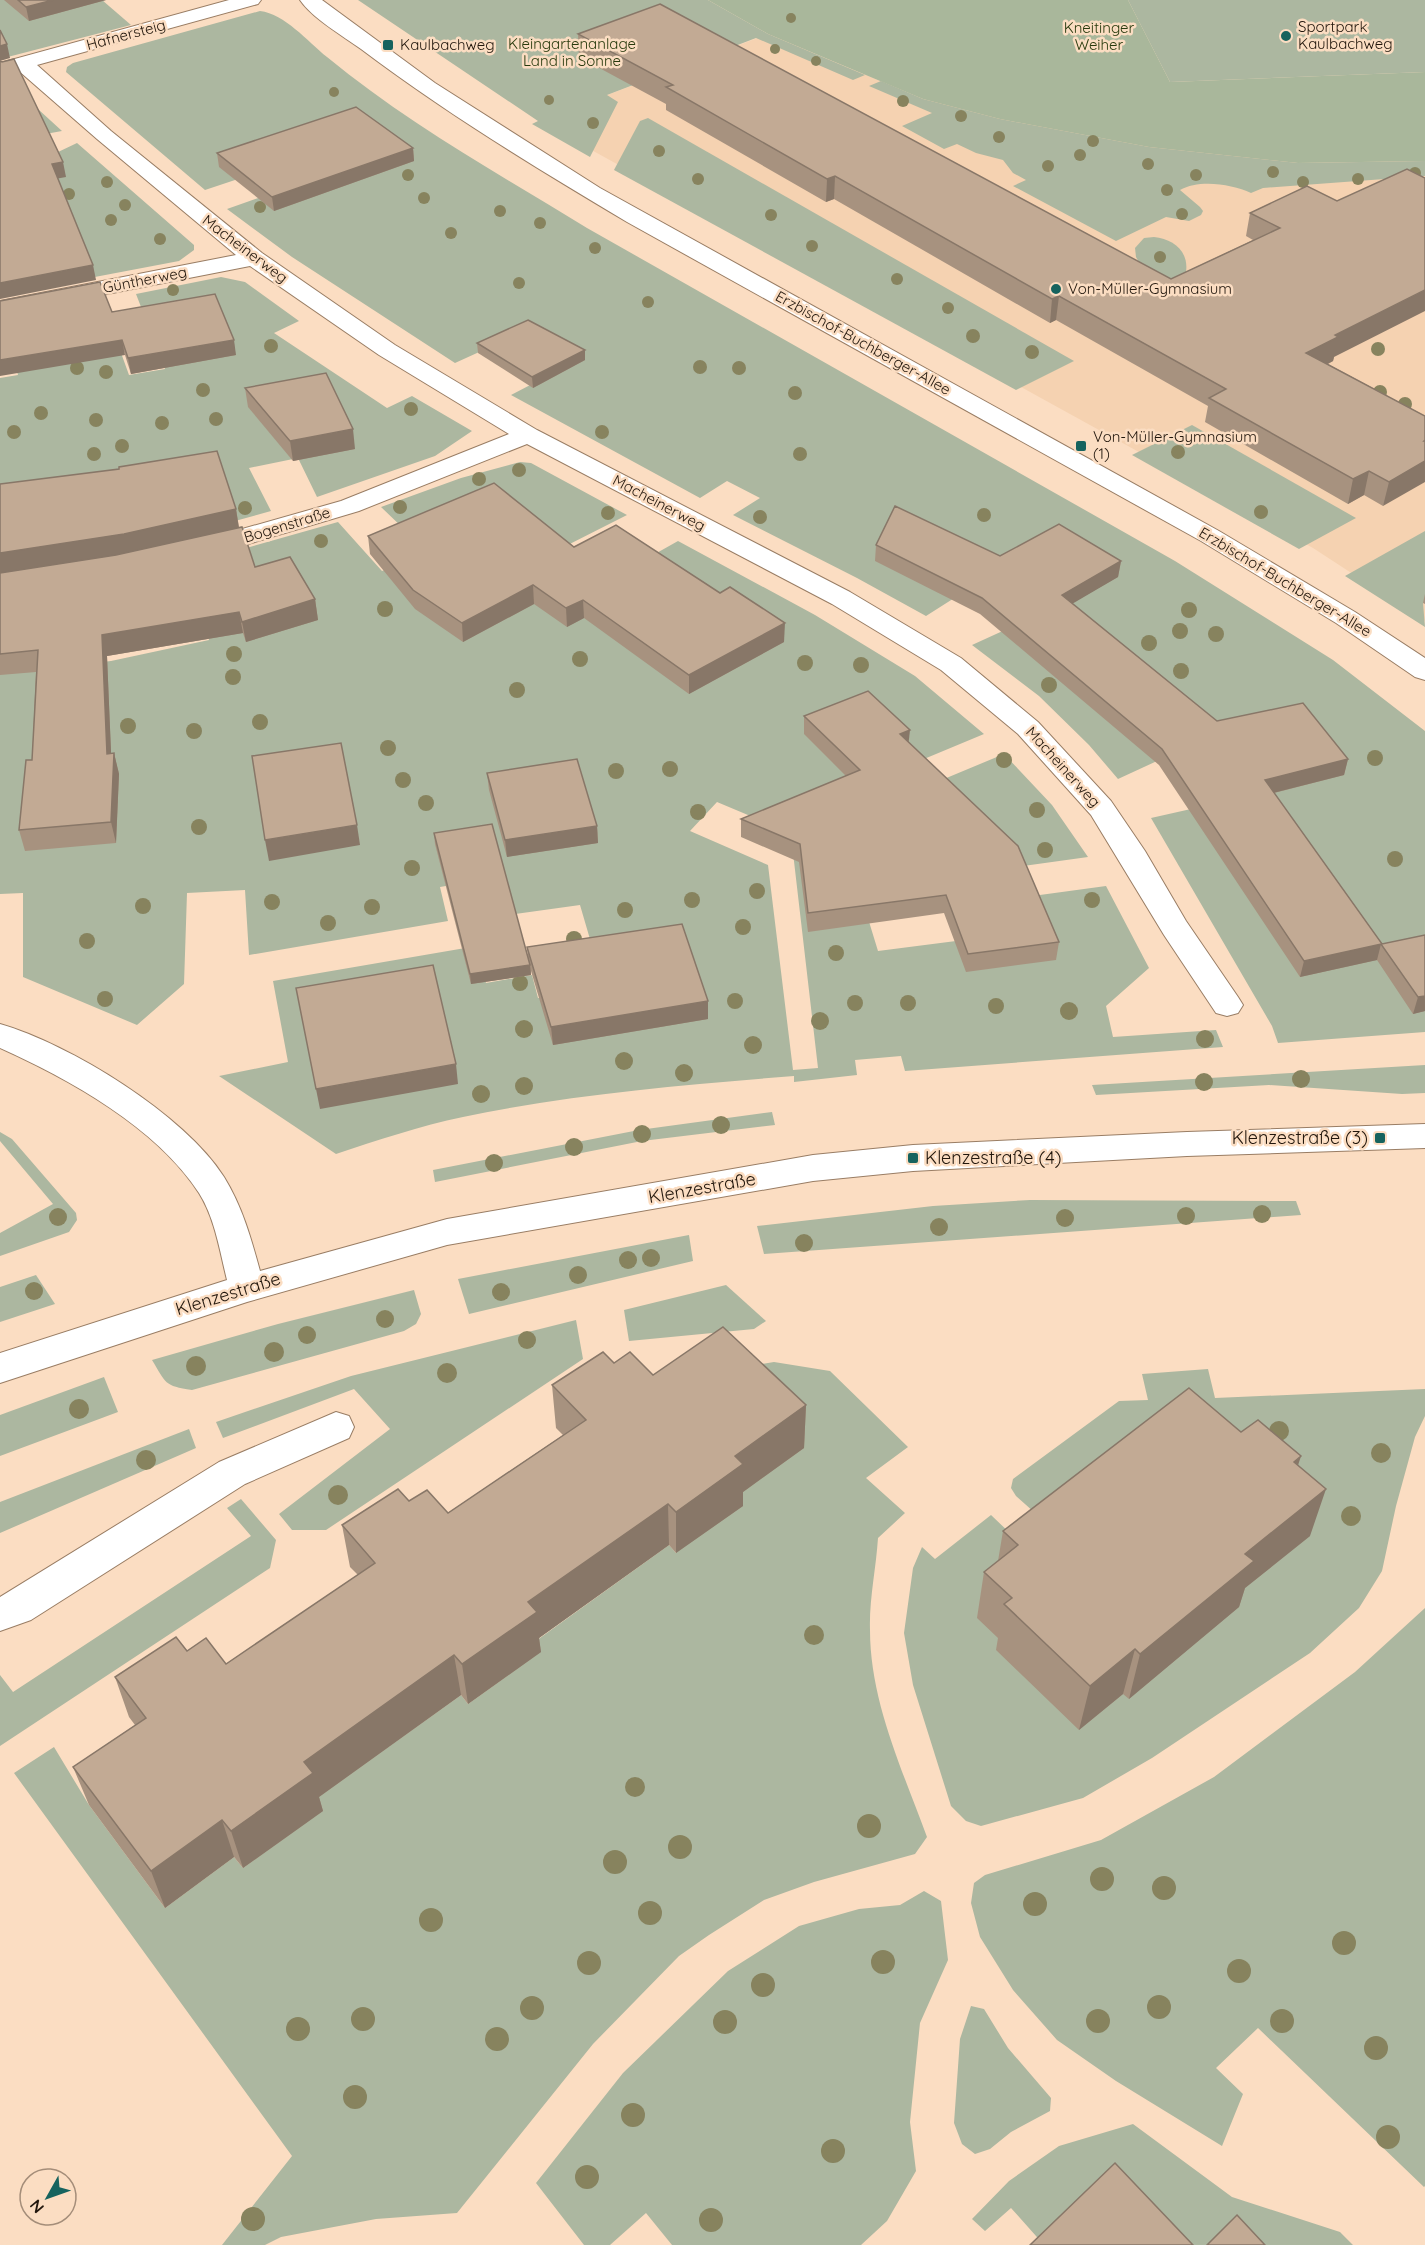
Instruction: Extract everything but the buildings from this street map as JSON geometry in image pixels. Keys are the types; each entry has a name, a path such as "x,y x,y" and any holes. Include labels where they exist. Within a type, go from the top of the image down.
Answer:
{"street":[{"name":"Hafnersteig","path":"11,66 251,0"},
{"name":"Erzbischof-Buchberger-Allee","path":"310,0 410,77 548,166 635,217 1210,536 1300,588 1425,671"},
{"name":"Macheinerweg","path":"11,66 104,135 254,258 387,350 528,435 841,598 951,664 996,699 1050,749 1101,808 1134,858 1175,928 1227,1005"},
{"name":"Güntherweg","path":"0,308 254,258"},
{"name":"Bogenstraße","path":"175,556 350,506 528,435"},
{"path":"0,1035 99,1085 156,1127 189,1157 211,1184 224,1210 247,1288"},
{"name":"Klenzestraße","path":"0,1368 247,1288 447,1232 820,1167 972,1155 1187,1144 1425,1136"},
{"path":"0,1614 17,1608 232,1473 336,1427"}],"shaded area":[{"path":"768,34 923,99 1298,163 1425,161 1425,621 1313,548 539,121"}],"green space":[{"path":"0,0 102,0 131,25 0,59"},
{"name":"Kleingartenanlage Land in Sonne","path":"358,0 708,0 768,34 865,75 853,80 756,38 607,95 618,102 590,157 532,124 538,121"},
{"name":"Kneitinger Weiher","path":"708,0 1128,0 1170,82 1425,72 1425,161 1298,163 1149,147 1000,119 923,99 768,34"},
{"name":"Sportpark Kaulbachweg","path":"1128,0 1425,0 1425,72 1170,82"},
{"path":"260,11 278,17 287,23 389,104 487,168 587,228 1175,561 1333,660 1425,731 1425,1032 1278,1043 1272,1026 1151,818 1342,775 1157,761 1118,779 1089,745 1039,696 972,645 1088,592 1025,553 926,616 733,515 760,498 727,481 700,498 511,395 584,357 534,327 455,363 292,257 227,209 400,148 378,132 205,190 66,72 67,67 73,63"},
{"path":"881,81 923,99 1000,119 1149,147 1298,163 1425,161 1425,176 1263,188 1251,193 1225,185 1196,185 1180,190 1200,207 1203,211 1201,215 1189,221 1166,217 1116,241 1013,186 1026,180 1013,173 1003,160 976,153 957,144 944,149 902,126 932,113 869,86"},
{"path":"0,83 16,89 62,131 23,138 56,153 77,143 194,245 194,250 179,261 21,291"},
{"path":"648,118 1074,361 1016,390 614,170 640,121"},
{"path":"1154,237 1173,243 1182,252 1186,272 1180,277 1169,279 1141,266 1136,257 1135,248 1144,238"},
{"path":"221,277 245,282 299,321 274,333 387,408 412,396 472,431 435,456 317,497 298,458 249,468 271,511 235,521 0,500 0,378 18,375 2,317 102,300 129,375 165,369 136,294"},
{"path":"1192,425 1356,518 1299,549 1132,455"},
{"path":"520,462 531,463 627,515 455,602 633,550 646,559 678,541 815,615 915,676 984,734 816,804 836,824 1004,754 1052,805 1088,857 859,889 878,951 956,941 944,908 1106,886 1149,968 1106,1006 1113,1037 1216,1030 1223,1047 905,1071 901,1056 855,1060 857,1075 794,1082 794,1076 711,1083 545,1102 447,1121 336,1154 219,1076 288,1062 273,981 477,946 486,983 532,975 538,998 604,987 580,905 500,916 492,878 440,887 448,921 249,955 245,890 187,893 184,984 137,1025 23,977 23,893 0,894 0,596 34,670 111,661 209,640 193,563 338,522 382,571 428,552 381,507 461,478","holes":["717,802 772,825 792,844 818,1068 793,1070 768,865 690,831"]},
{"path":"1425,531 1425,602 1423,603 1425,627 1345,576"},
{"path":"1425,1065 1425,1093 1402,1094 1269,1085 1096,1095 1092,1085"},
{"path":"772,1112 775,1125 642,1141 435,1182 433,1170 639,1130"},
{"path":"0,1132 12,1139 76,1213 77,1220 69,1232 0,1256 0,1233 53,1204 0,1141"},
{"path":"1030,1200 1296,1201 1301,1215 764,1254 757,1226 933,1206"},
{"path":"689,1235 693,1261 469,1314 458,1279"},
{"path":"36,1275 55,1304 0,1322 0,1287"},
{"path":"726,1285 766,1321 754,1329 629,1341 624,1310"},
{"path":"414,1290 421,1314 416,1324 404,1331 192,1390 176,1387 167,1382 152,1360 278,1324"},
{"path":"576,1320 583,1359 326,1530 292,1530 279,1514 390,1429 354,1389 223,1438 216,1422 351,1376"},
{"path":"774,1362 830,1371 908,1447 866,1478 905,1513 878,1538 871,1607 871,1657 890,1736 927,1837 915,1854 814,1882 764,1900 679,1956 593,2044 457,2213 376,2219 281,2237 265,2245 222,2245 292,2156 14,1773 54,1747 89,1805 165,1908 234,1857 243,1868 322,1811 314,1800 461,1695 468,1704 540,1652 533,1643 669,1545 676,1553 723,1370"},
{"path":"1208,1369 1215,1398 1425,1389 1425,1416 1415,1437 1396,1506 1382,1571 1359,1608 1310,1653 1152,1758 1083,1798 981,1826 966,1821 951,1806 913,1685 904,1633 913,1568 922,1547 935,1559 991,1515 1036,1558 1062,1537 1016,1496 1011,1488 1013,1479 1119,1401 1148,1400 1142,1374"},
{"path":"104,1377 118,1412 0,1456 0,1415"},
{"path":"189,1429 196,1448 0,1533 0,1502"},
{"path":"241,1499 276,1540 270,1568 0,1746 0,1675 13,1692 251,1536 227,1508"},
{"path":"1425,1608 1424,2187 1258,2028 1216,2068 1243,2094 1222,2146 1116,2081 1057,2040 1013,1990 980,1937 971,1903 974,1883 985,1875 1101,1840 1214,1777 1355,1672"},
{"path":"924,1891 941,1901 948,1960 920,2023 910,2122 916,2171 887,2221 861,2245 672,2245 646,2213 610,2245 584,2245 536,2183 623,2073 728,1971 799,1926 859,1909 900,1905"},
{"path":"971,2006 984,2009 1008,2048 1051,2098 1050,2111 1011,2132 990,2149 975,2154 962,2144 954,2123 960,2039"},
{"path":"1133,2124 1232,2197 1340,2232 1353,2245 1044,2245 1011,2208 985,2231 972,2219 1009,2181 1059,2146"}],"place":[{"name":"Sportpark Kaulbachweg","path":"1286,36"},
{"name":"Kaulbachweg","path":"388,45"},
{"name":"Von-Müller-Gymnasium","path":"1056,289"},
{"name":"Von-Müller-Gymnasium (1)","path":"1081,446"},
{"name":"Klenzestraße (3)","path":"1380,1138"},
{"name":"Klenzestraße (4)","path":"913,1158"}]}
